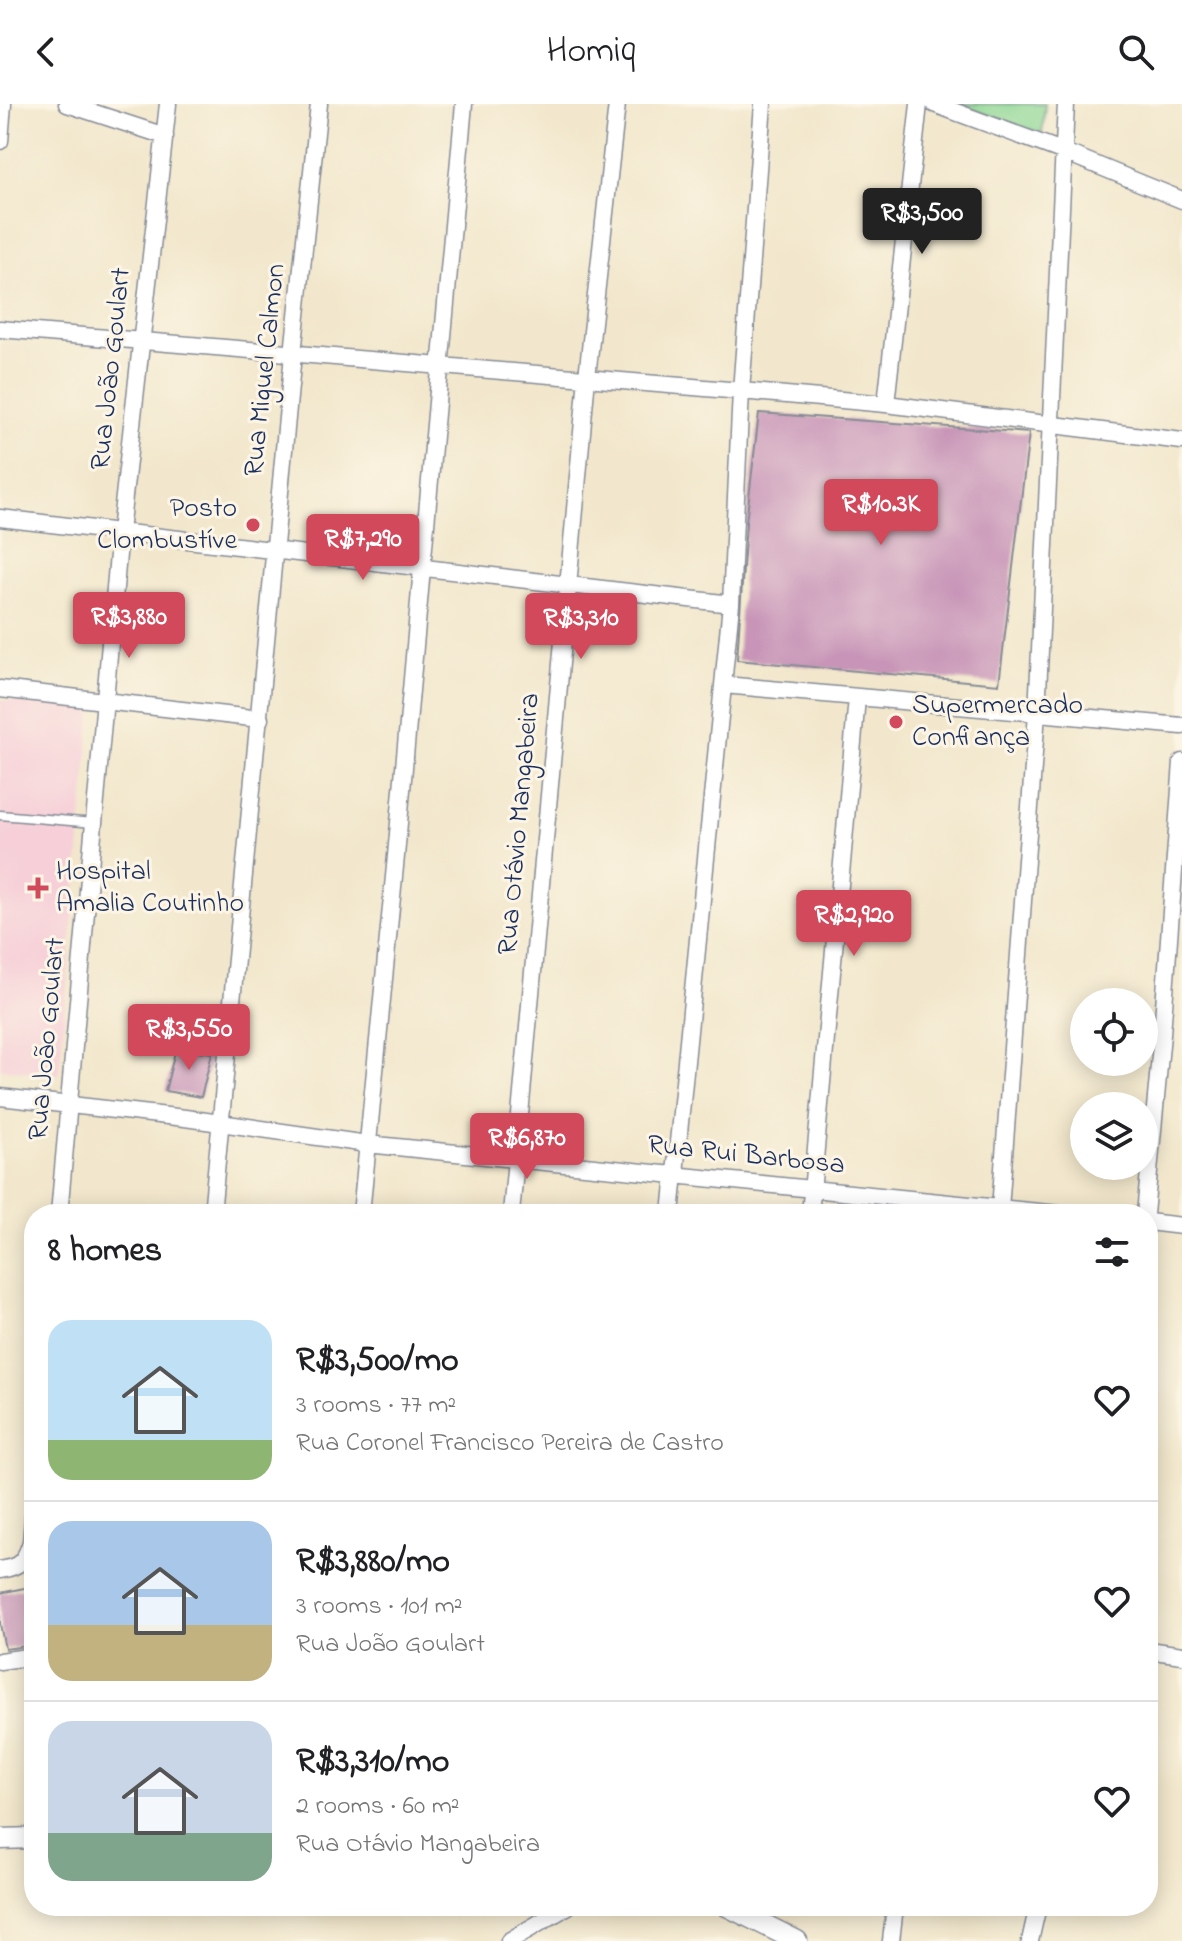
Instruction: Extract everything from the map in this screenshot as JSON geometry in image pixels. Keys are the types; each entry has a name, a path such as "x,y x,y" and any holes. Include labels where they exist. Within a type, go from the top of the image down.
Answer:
{"street":[{"path":"0,141 3,104"},
{"path":"67,104 165,136"},
{"name":"Rua João Goulart","path":"60,1204 120,532 168,104"},
{"name":"Rua Miguel Calmon","path":"213,1204 319,104"},
{"path":"362,1204 464,104"},
{"name":"Rua Otávio Mangabeira","path":"512,1204 567,586 617,104"},
{"path":"672,1204 731,604 741,391 763,104"},
{"path":"886,404 919,104"},
{"path":"934,104 1182,200"},
{"path":"1000,1204 1037,713 1066,104"},
{"path":"0,329 886,404 1182,441"},
{"path":"0,518 731,604"},
{"path":"724,685 1182,726"},
{"path":"0,689 260,719"},
{"path":"811,1204 857,698"},
{"path":"1146,1204 1182,762"},
{"name":"Rua Rui Barbosa","path":"0,1097 367,1144 812,1188 928,1204"},
{"path":"1158,1223 1182,1226"},
{"path":"0,1570 24,1562"},
{"path":"1158,1651 1182,1655"},
{"path":"0,1661 24,1657"},
{"path":"0,1839 24,1838"},
{"path":"509,1941 551,1916"},
{"path":"748,1916 797,1941"},
{"path":"891,1941 894,1916"},
{"path":"1030,1941 1036,1916"}],"lane":[{"path":"0,815 94,823"}],"shaded area":[{"name":"Hospital Amalia Coutinho","path":"0,700 92,707 59,1074 0,1069"}],"green space":[{"path":"957,104 1045,104 1042,134"}],"building":[{"path":"759,413 1029,433 999,684 737,660 746,523"},
{"path":"176,1048 212,1053 201,1097 165,1091"},
{"path":"24,1588 24,1646 5,1649 0,1624 0,1593"}],"place":[{"name":"Posto Clombustíve","path":"253,525"},
{"name":"Supermercado Confiança","path":"896,722"},
{"name":"Hospital Amalia Coutinho","path":"38,888"}]}
